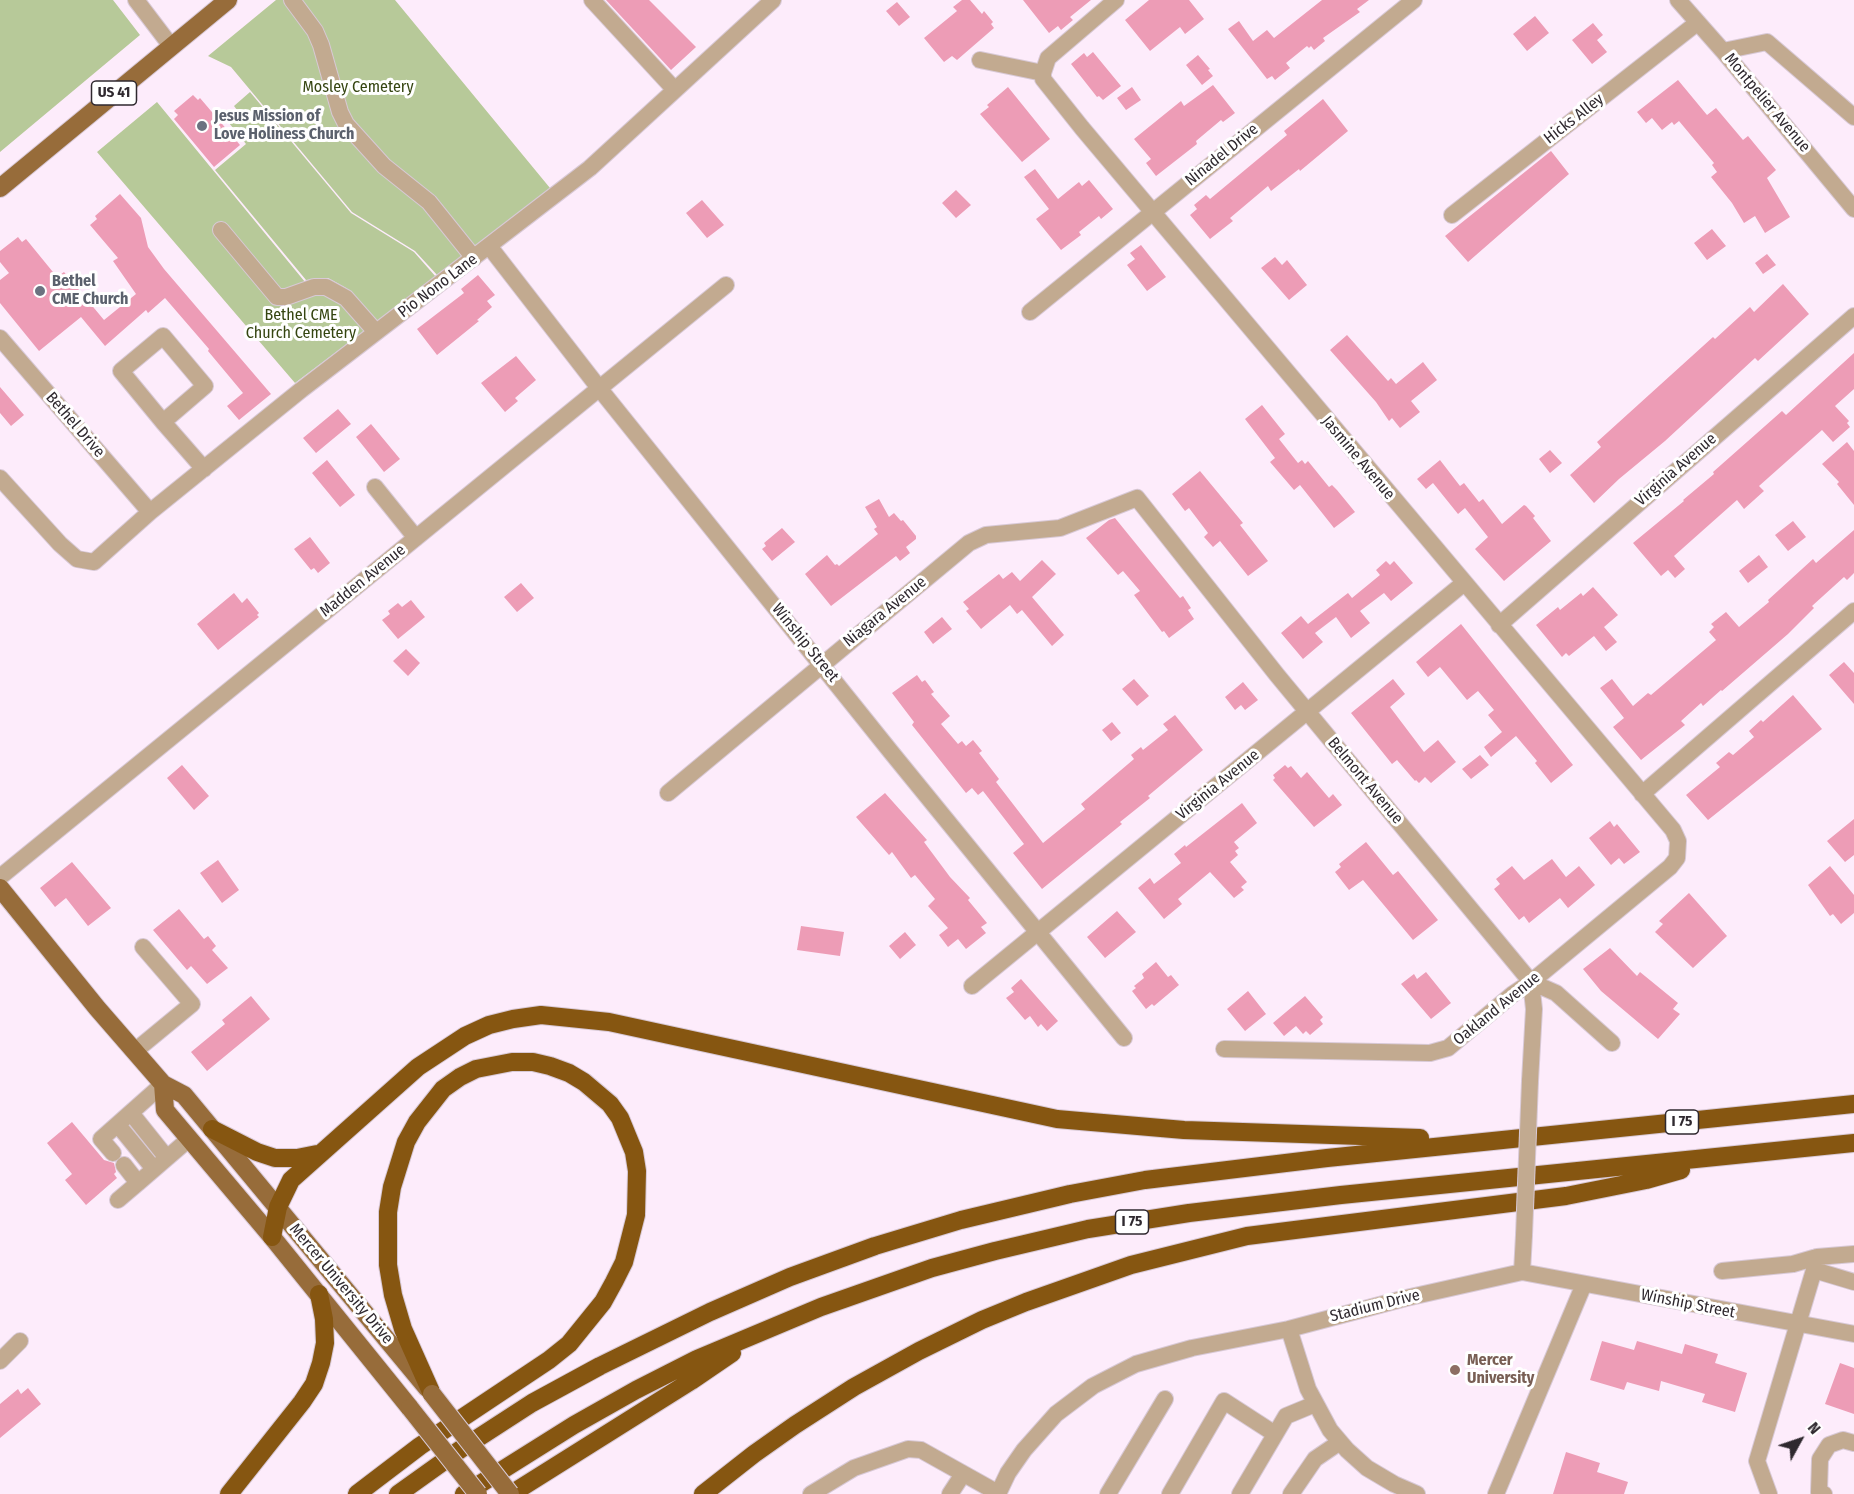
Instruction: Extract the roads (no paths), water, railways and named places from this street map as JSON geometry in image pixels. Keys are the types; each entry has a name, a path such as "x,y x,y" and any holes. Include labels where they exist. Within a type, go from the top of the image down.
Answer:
{"highway":[{"path":"272,1237 282,1194 291,1180 418,1067 446,1047 489,1025 541,1015 609,1022 1057,1119 1184,1130 1378,1138 1509,1140"},
{"path":"357,1494 420,1446 569,1344 603,1302 614,1282 624,1262 636,1215 638,1170 634,1152 620,1118 610,1104 584,1082 569,1073 533,1062 512,1062 476,1069 444,1089 417,1122 406,1142 389,1204 386,1237 388,1265 393,1295 403,1329 432,1394"},
{"name":"I 75","path":"398,1494 461,1449 532,1403 600,1366 710,1312 790,1277 875,1246 983,1215 1070,1194 1145,1180 1327,1158 1854,1104"},
{"path":"212,1129 257,1152 275,1158 297,1158 319,1153"},
{"name":"I 75","path":"464,1494 564,1431 636,1390 759,1332 821,1306 994,1251 1088,1229 1189,1213 1341,1195 1854,1143"},
{"path":"703,1494 795,1425 919,1351 982,1320 1026,1302 1131,1265 1247,1236 1566,1196 1646,1180 1723,1157"},
{"path":"229,1494 314,1384 325,1343 324,1319 319,1294"},
{"path":"510,1494 691,1381 759,1332"}],"main road":[{"name":"US 41","path":"0,188 228,0"},
{"name":"Mercer University Drive","path":"0,888 164,1084 184,1095 432,1394 510,1494"},
{"name":"Mercer University Drive","path":"164,1084 165,1110 319,1294 478,1494"}],"street":[{"path":"136,0 171,46"},
{"path":"292,0 315,31 340,112 346,124 356,138 384,166 429,202 474,258"},
{"path":"592,0 675,90"},
{"name":"Pio Nono Lane","path":"0,478 76,559 94,562 150,512 376,332 590,168 773,0"},
{"path":"980,60 1042,73 1048,58 1116,0"},
{"name":"Ninadel Drive","path":"1030,312 1414,0"},
{"name":"Montpelier Avenue","path":"1678,0 1854,209"},
{"name":"Hicks Alley","path":"1452,215 1697,23"},
{"path":"1723,51 1767,42 1854,117"},
{"name":"Jasmine Avenue","path":"1042,73 1043,79 1152,212 1673,830 1678,841"},
{"path":"221,230 277,297 286,297 314,287 326,287 345,298 376,332"},
{"name":"Winship Street","path":"489,246 599,388 1125,1038"},
{"name":"Madden Avenue","path":"0,877 726,285"},
{"name":"Virginia Avenue","path":"1499,625 1854,316"},
{"path":"163,422 205,386 163,336 121,371 163,422 204,469"},
{"name":"Bethel Drive","path":"0,338 150,512"},
{"path":"375,487 416,538"},
{"name":"Niagara Avenue","path":"668,793 969,543 986,535 1060,528 1137,498"},
{"name":"Belmont Avenue","path":"1137,498 1307,712 1531,982 1556,993 1612,1043"},
{"name":"Virginia Avenue","path":"972,986 1464,584"},
{"path":"1642,794 1854,611"},
{"name":"Oakland Avenue","path":"1224,1049 1441,1052 1531,982 1670,867 1677,858 1678,841"},
{"path":"135,1051 192,1004 143,947"},
{"path":"1522,1272 1534,1009 1531,982"},
{"path":"138,1183 101,1139 164,1084"},
{"path":"131,1113 161,1164"},
{"path":"118,1125 161,1164"},
{"path":"118,1200 189,1139"},
{"path":"1722,1271 1815,1264 1854,1254"},
{"path":"1815,1264 1854,1282"},
{"path":"1769,1494 1757,1461 1815,1264"},
{"name":"Winship Street","path":"1522,1272 1854,1334"},
{"name":"Stadium Drive","path":"998,1494 1008,1473 1038,1432 1076,1397 1110,1376 1136,1364 1166,1354 1289,1329 1406,1298 1522,1272"},
{"path":"1496,1494 1584,1284"},
{"path":"1289,1329 1308,1389 1330,1430 1367,1468 1417,1494"},
{"path":"0,1361 20,1341"},
{"path":"1108,1494 1165,1399"},
{"path":"1170,1494 1224,1401 1275,1434"},
{"path":"1240,1494 1286,1416 1315,1404"},
{"path":"1824,1494 1818,1492 1820,1459 1829,1445 1843,1440 1854,1443"},
{"path":"1291,1494 1315,1459 1340,1442"},
{"path":"811,1494 854,1468 908,1449 921,1450 998,1494"},
{"path":"950,1494 963,1474"}],"place":[{"name":"Jesus Mission of Love Holiness Church","path":"202,126"},
{"name":"Bethel CME Church","path":"40,291"},
{"name":"Mercer University","path":"1455,1370"}],"park label":[{"name":"Mosley Cemetery","path":"358,88"},
{"name":"Bethel CME Church Cemetery","path":"301,325"}]}
